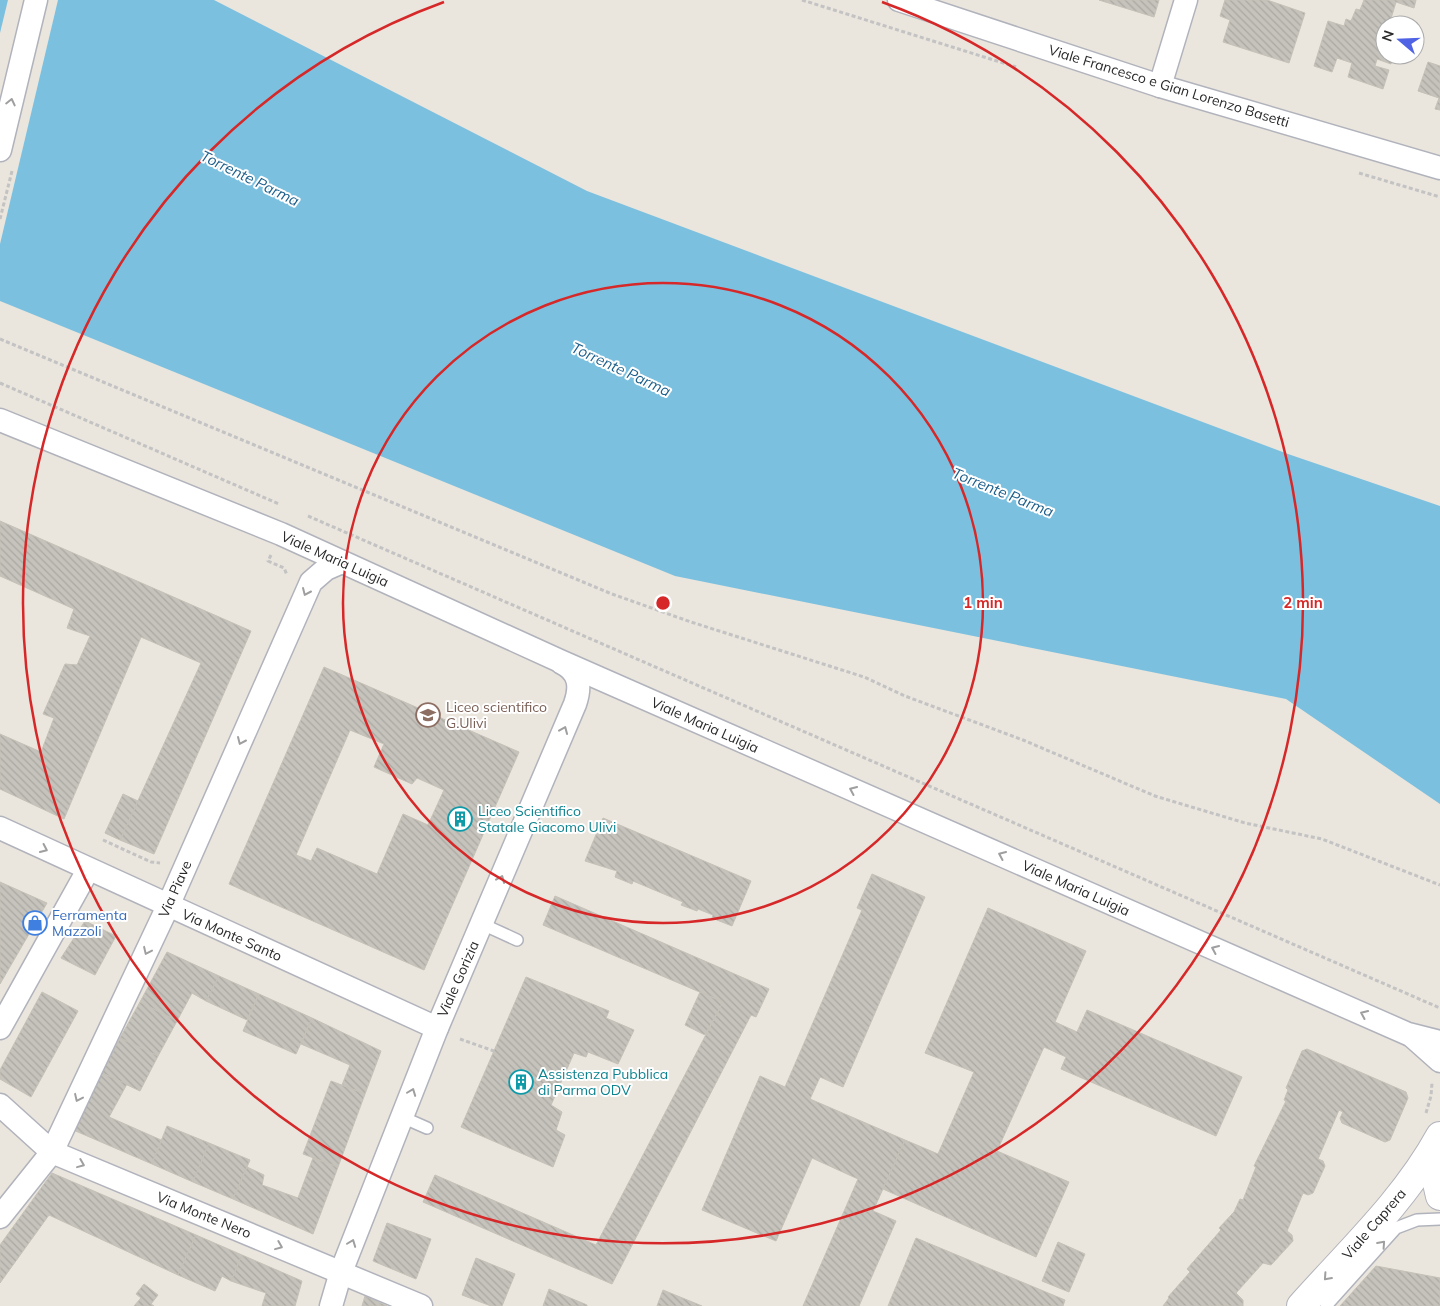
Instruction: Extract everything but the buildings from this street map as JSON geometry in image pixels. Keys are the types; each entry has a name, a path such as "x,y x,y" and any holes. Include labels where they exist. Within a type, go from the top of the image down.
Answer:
{"main road":[{"path":"1440,1138 1434,1170 1440,1196"},
{"name":"Viale Caprera","path":"1301,1306 1407,1187 1440,1138"}],"street":[{"path":"0,150 36,0"},
{"name":"Viale Francesco e Gian Lorenzo Basetti","path":"899,0 1160,86 1440,168"},
{"path":"1160,86 1186,0"},
{"name":"Viale Maria Luigia","path":"0,420 281,534 560,661 1408,1034 1419,1041 1440,1061"},
{"name":"Via Piave","path":"0,1217 52,1152 168,906 311,582 326,569 342,562"},
{"name":"Viale Gorizia","path":"331,1306 341,1272 437,1028 578,697 577,675 570,667 560,661"},
{"name":"Via Monte Santo","path":"0,828 88,870 437,1028"},
{"path":"0,1028 88,870"},
{"name":"Viale Maria Luigia","path":"1408,1034 1440,1042"},
{"name":"Via Monte Nero","path":"0,1105 52,1152 421,1306"}],"lane":[{"path":"482,924 518,940"},
{"path":"402,1117 427,1128"},
{"name":"Viale Caprera","path":"1326,1306 1396,1228 1417,1220 1440,1219"}],"path":[{"path":"0,339 60,362 612,594 691,622 864,677 904,696 1023,740 1155,796 1245,823 1322,839 1440,885"},
{"path":"0,383 1440,1008"},
{"path":"287,584 284,568 268,561 292,509"},
{"path":"103,840 151,862 159,864 165,859"},
{"path":"437,1028 461,1040 494,1052"}],"water":[{"name":"Torrente Parma","path":"0,0 214,0 587,191 1288,454 1440,506 1440,804 1286,699 675,576 0,301"}],"pier":[{"path":"8,0 58,0 0,244 0,33"}],"place":[{"name":"Liceo scientifico G.Ulivi","path":"428,715"},
{"name":"Liceo Scientifico Statale Giacomo Ulivi","path":"460,819"},
{"name":"Ferramenta Mazzoli","path":"35,923"},
{"name":"Assistenza Pubblica di Parma ODV","path":"521,1082"}]}
